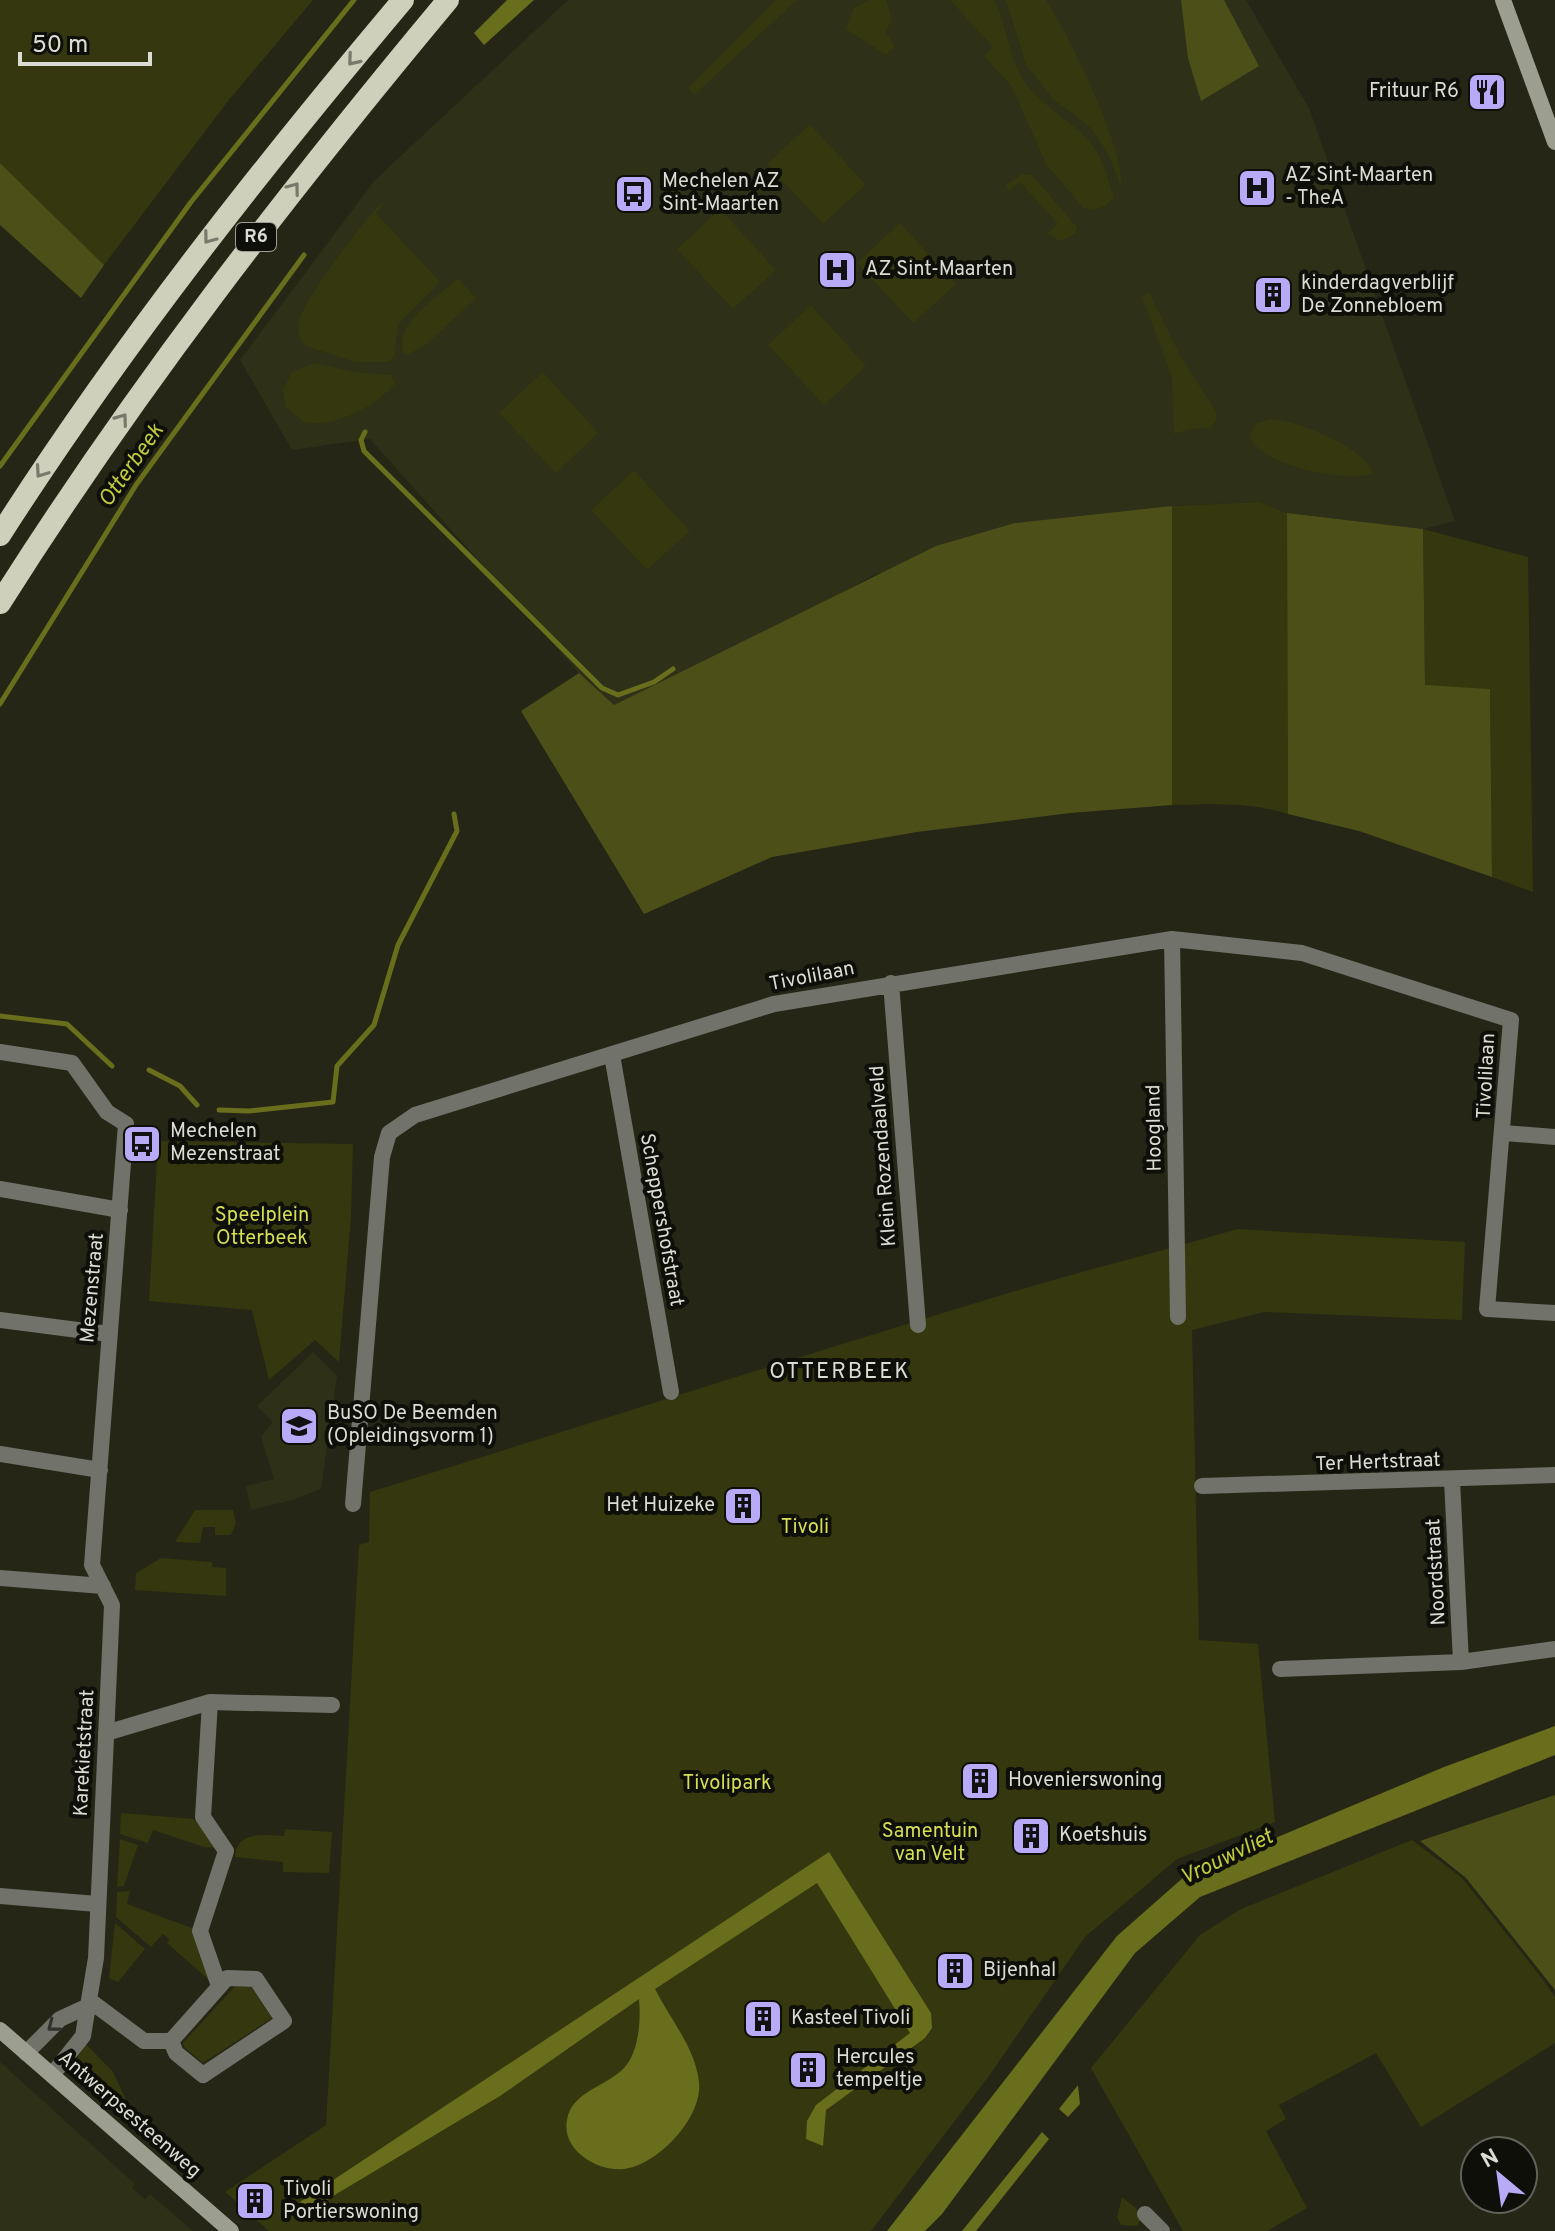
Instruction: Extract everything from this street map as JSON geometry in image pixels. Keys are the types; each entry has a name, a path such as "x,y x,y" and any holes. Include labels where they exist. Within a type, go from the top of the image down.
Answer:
{"highway":[{"name":"R6","path":"0,535 157,308 256,176 403,0"},
{"name":"R6","path":"0,603 76,483 210,297 309,168 448,0"}],"main road":[{"path":"1503,0 1555,142"},
{"name":"Antwerpsesteenweg","path":"0,2030 231,2231"}],"street":[{"name":"Tivolilaan","path":"353,1504 382,1157 389,1133 415,1115 774,1004 891,983 1172,939 1302,953 1511,1020 1487,1309 1555,1313"},
{"name":"Hoogland","path":"1172,939 1178,1317"},
{"name":"Klein Rozendaalveld","path":"891,983 918,1325"},
{"name":"Mezenstraat","path":"0,1052 72,1063 107,1112 126,1124 92,1565 112,1605"},
{"name":"Scheppershofstraat","path":"612,1055 671,1392"},
{"name":"Tivolilaan","path":"1504,1133 1555,1137"},
{"path":"0,1189 120,1210"},
{"path":"0,1320 109,1334"},
{"path":"0,1454 100,1470"},
{"name":"Ter Hertstraat","path":"1202,1486 1555,1475"},
{"name":"Noordstraat","path":"1452,1480 1461,1662"},
{"path":"0,1578 103,1586"},
{"name":"Karekietstraat","path":"52,2075 83,2036 96,1958 112,1605"},
{"path":"1280,1669 1461,1662 1555,1649"},
{"path":"210,1702 203,1817 226,1851 200,1931 219,1986"},
{"path":"106,1733 210,1702 332,1705"},
{"path":"0,1896 97,1904"},
{"path":"26,2053 60,2019 88,2004 144,2041 171,2041 227,1978 256,1979 284,2021 203,2075 176,2053 171,2041"},
{"path":"1145,2214 1162,2231"}],"shaded area":[{"path":"507,0 534,0 484,45 474,33"},
{"name":"AZ Sint-Maarten","path":"568,0 1246,0 1309,108 1455,521 1423,529 1287,513 1260,502 1172,506 873,575 809,612 614,705 579,673 370,439 292,450 240,360 375,180"},
{"path":"1181,0 1224,0 1259,66 1201,101 1188,58"},
{"path":"0,163 104,265 81,298 0,225"},
{"path":"1172,506 1172,805 1070,813 917,832 772,857 644,914 521,711 579,673 614,705 936,546 1015,523"},
{"path":"1287,513 1423,529 1425,685 1490,689 1492,877 1359,831 1288,814"},
{"name":"BuSO De Beemden (Opleidingsvorm 1)","path":"313,1352 337,1376 321,1489 251,1510 246,1486 274,1479 261,1437 273,1422 257,1406"},
{"path":"1555,1726 1555,1755 1200,1897 1135,1953 942,2214 925,2231 887,2231 1117,1936 1185,1876 1444,1767"},
{"path":"1555,1795 1555,1990 1466,1878 1420,1841"},
{"path":"829,1852 931,2013 932,2028 925,2038 826,2110 823,2146 806,2139 807,2121 816,2105 910,2033 817,1883 655,1989 693,2057 699,2082 694,2110 686,2124 651,2159 624,2169 603,2167 576,2149 567,2131 567,2120 575,2102 617,2074 629,2061 638,2035 639,1999 500,2096 308,2211 300,2202"},
{"path":"0,2062 135,2184 132,2188 145,2199 150,2194 193,2231 0,2231"},
{"path":"1078,2085 1080,2104 1068,2117 1059,2109"},
{"path":"1042,2132 1049,2139 976,2231 962,2231"}],"green space":[{"path":"0,0 313,0 228,101 104,265 0,163"},
{"path":"776,0 797,0 694,95 688,88"},
{"path":"869,0 886,0 892,19 886,32 895,47 886,55 846,29 854,8"},
{"path":"950,0 994,0 1025,82 1039,99 1081,133 1098,154 1114,198 1107,204 1096,209 1083,208 1046,164 1012,87 984,56 993,47"},
{"path":"1006,0 1046,0 1056,15 1106,122 1121,172 1121,188 1110,157 1091,128 1052,98 1026,65"},
{"path":"810,124 866,185 823,224 767,164"},
{"path":"1022,174 1032,175 1077,227 1075,234 1061,241 1047,234 1058,224 1020,182 1009,192 1006,185"},
{"path":"385,203 376,213 440,282 398,324 394,356 389,362 355,362 306,346 298,330 305,307 348,244 379,205"},
{"path":"720,209 776,270 733,309 677,249"},
{"path":"900,223 956,284 913,323 857,263"},
{"path":"458,278 476,298 426,345 405,356 402,345 410,323"},
{"path":"1149,292 1181,357 1216,412 1216,421 1210,428 1174,434 1172,377 1142,297"},
{"path":"811,305 866,366 824,405 768,345"},
{"path":"314,363 354,372 391,375 395,384 366,408 353,414 328,422 304,422 286,407 283,389 292,372"},
{"path":"543,372 598,433 556,473 499,413"},
{"path":"1273,419 1299,425 1345,446 1368,464 1373,474 1344,476 1325,473 1285,463 1269,455 1256,446 1250,435 1257,423"},
{"path":"634,470 690,531 647,570 591,510"},
{"path":"1260,502 1287,513 1288,814 1245,806 1172,805 1172,506"},
{"path":"1423,529 1528,557 1533,892 1492,877 1490,689 1425,686"},
{"name":"Speelplein Otterbeek","path":"158,1141 353,1144 351,1216 339,1362 315,1340 269,1380 252,1310 149,1301"},
{"name":"Tivolipark","path":"1237,1229 1465,1242 1462,1320 1264,1312 1192,1330 1199,1640 1258,1644 1275,1822 1177,1859 1085,1937 989,2076 871,2231 269,2231 225,2192 326,2125 359,1545 369,1542 370,1492 1015,1291"},
{"path":"195,1510 233,1510 236,1523 231,1535 215,1535 215,1527 203,1527 200,1543 175,1542"},
{"path":"161,1558 212,1562 212,1567 226,1568 226,1596 135,1590 136,1573"},
{"path":"121,1813 194,1819 217,1848 204,1847 153,1830 148,1843 120,1834"},
{"path":"285,1829 332,1832 329,1873 283,1872 283,1862 235,1857 237,1848 246,1838 284,1836"},
{"path":"120,1839 138,1845 124,1886 117,1887"},
{"path":"1412,1840 1462,1878 1541,1977 1555,1997 1555,2043 1421,2127 1376,2053 1279,2105 1286,2119 1266,2131 1307,2208 1267,2231 1183,2231 1091,2068 1200,1935 1241,1909"},
{"path":"130,1891 127,1904 192,1928 209,1980 167,1943 169,1939 163,1934 151,1947 116,1917 117,1892"},
{"path":"115,1923 145,1949 118,1982 109,1978"},
{"path":"235,1986 251,1987 272,2018 203,2063 183,2043"},
{"path":"86,2044 113,2072 134,2117 109,2095 112,2091 97,2077 88,2086 79,2077 78,2056"},
{"path":"1122,2197 1136,2208 1140,2220 1137,2226 1121,2225 1117,2217"}],"waterway":[{"path":"0,466 191,202 354,0"},
{"name":"Otterbeek","path":"0,704 136,485 304,255"},
{"path":"365,432 361,440 364,451 602,688 618,695 654,682 673,669"},
{"path":"219,1110 249,1111 333,1102 337,1066 374,1025 398,945 457,831 454,814"},
{"path":"0,1016 67,1024 112,1066"},
{"path":"149,1070 180,1086 197,1105"}],"place":[{"name":"Frituur R6","path":"1487,92"},
{"name":"AZ Sint-Maarten - TheA","path":"1257,188"},
{"name":"Mechelen AZ Sint-Maarten","path":"634,194"},
{"name":"AZ Sint-Maarten","path":"837,270"},
{"name":"kinderdagverblijf De Zonnebloem","path":"1273,295"},
{"name":"Mechelen Mezenstraat","path":"142,1144"},
{"name":"BuSO De Beemden (Opleidingsvorm 1)","path":"299,1426"},
{"name":"Het Huizeke","path":"743,1506"},
{"name":"Hovenierswoning","path":"980,1781"},
{"name":"Koetshuis","path":"1031,1836"},
{"name":"Bijenhal","path":"955,1971"},
{"name":"Kasteel Tivoli","path":"763,2019"},
{"name":"Hercules tempeltje","path":"808,2070"},
{"name":"Tivoli Portierswoning","path":"255,2201"}],"district":[{"name":"OTTERBEEK","path":"840,1372"}],"park label":[{"name":"Tivoli","path":"805,1528"},
{"name":"Samentuin van Velt","path":"930,1844"}],"water label":[{"name":"Vrouwvliet","path":"1227,1858"}]}
